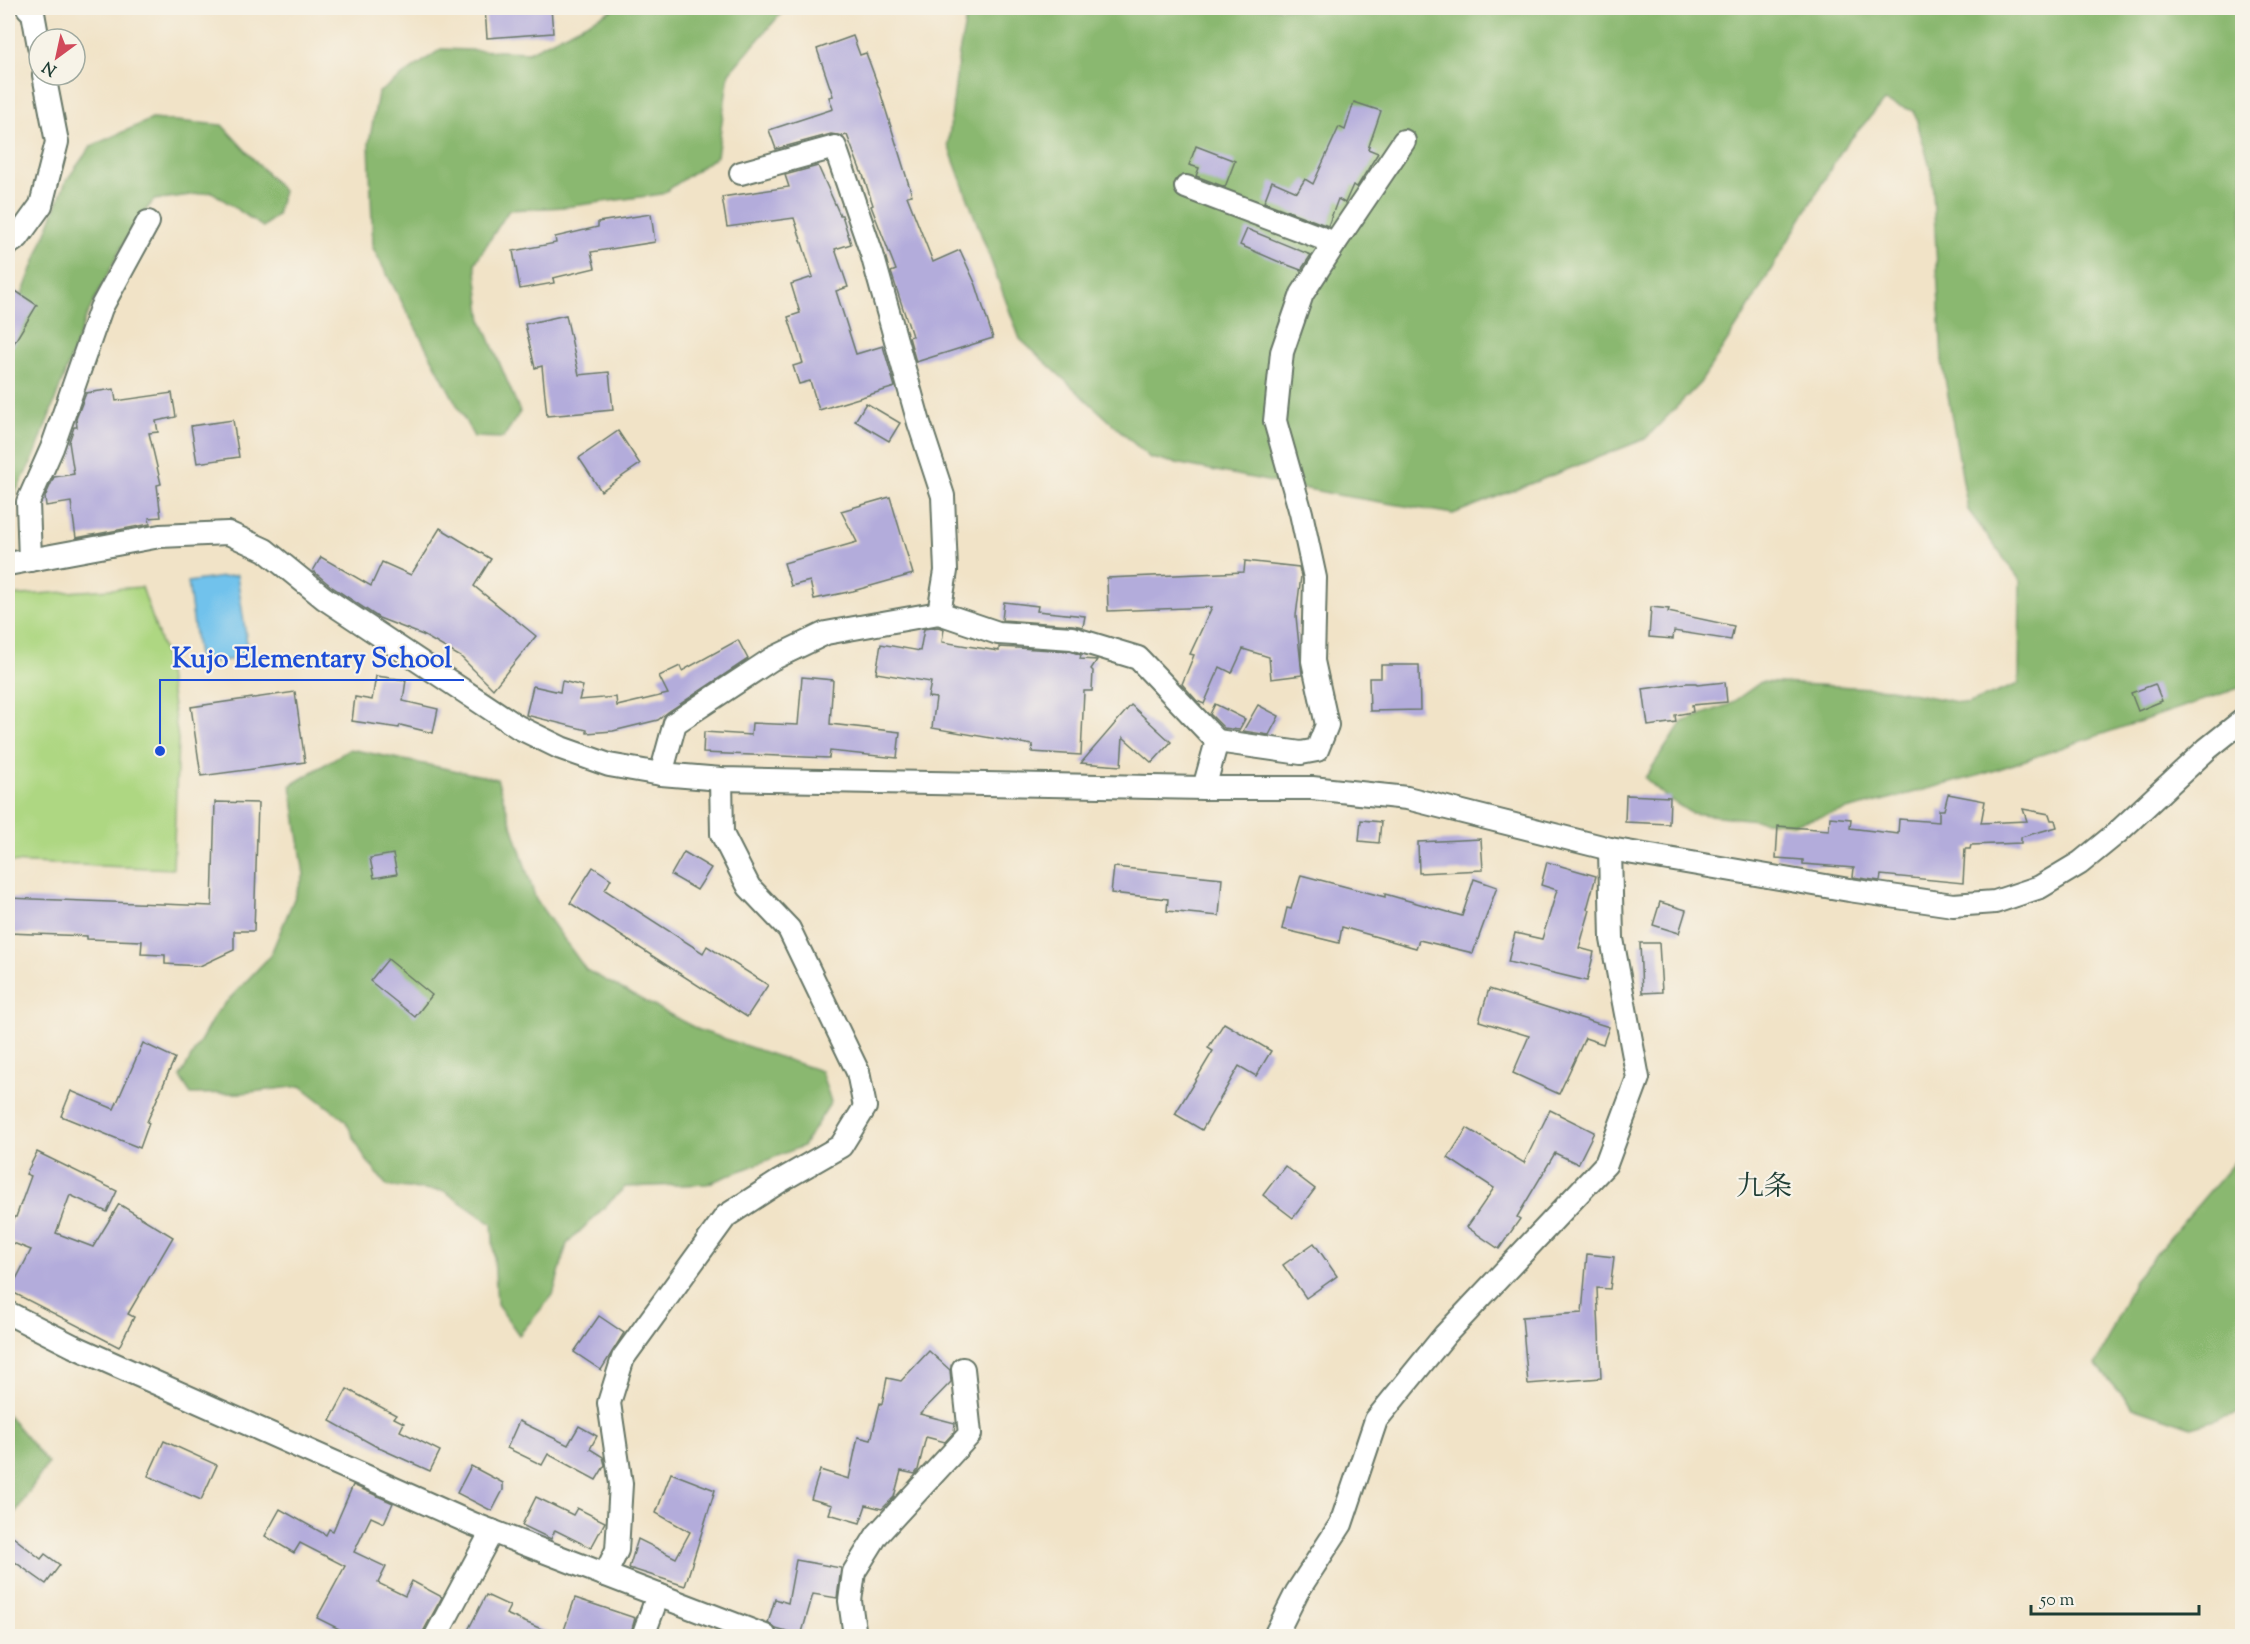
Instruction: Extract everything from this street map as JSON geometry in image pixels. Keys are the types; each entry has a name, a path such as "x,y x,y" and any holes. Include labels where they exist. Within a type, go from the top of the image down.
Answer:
{"street":[{"path":"28,8 33,13 36,27"},
{"path":"8,244 18,237 40,205 57,142 46,87"},
{"path":"661,774 675,723 772,659 826,633 939,612 998,633 1072,638 1138,658 1217,741 1301,753 1317,750 1328,725 1313,662 1315,578 1301,513 1275,421 1282,352 1302,294 1404,141"},
{"path":"741,173 836,147 872,254 919,423 943,496 946,572 939,612"},
{"path":"1186,187 1335,243"},
{"path":"30,560 28,502 52,448 101,308 148,222"},
{"path":"8,564 160,536 228,533 265,550 324,598 518,727 561,748 609,765 661,774 721,779 1312,788 1407,798 1610,849 1849,890 1953,904 1995,902 2040,886 2080,863 2118,832 2207,749 2242,721"},
{"path":"1204,788 1217,741"},
{"path":"605,1575 617,1550 621,1484 609,1403 623,1358 726,1216 780,1181 841,1146 865,1107 858,1072 789,929 750,887 722,834 721,779"},
{"path":"1275,1636 1297,1592 1341,1524 1376,1420 1445,1335 1606,1164 1638,1078 1612,939 1610,849"},
{"path":"8,1313 73,1346 492,1531 658,1595 742,1632 765,1636"},
{"path":"855,1636 850,1601 854,1572 878,1535 970,1434 963,1369"},
{"path":"436,1636 492,1531"},
{"path":"643,1636 658,1595"}],"green space":[{"path":"616,8 786,8 729,73 717,156 662,194 565,207 509,210 475,263 482,321 520,412 503,438 474,437 373,248 369,143 378,93 441,49 529,52"},
{"path":"968,8 2242,8 2242,687 1981,775 1793,824 1691,813 1667,798 1645,778 1682,722 1730,704 1761,682 1890,689 1967,704 2019,684 2020,580 1968,510 1942,361 1932,174 1914,111 1884,101 1843,148 1743,317 1700,383 1645,439 1453,514 1338,495 1150,458 1020,339 948,145 959,53"},
{"path":"152,119 222,125 283,191 277,215 263,227 212,192 154,200 131,229 86,317 34,457 8,507 8,331 66,181 91,146"},
{"path":"142,587 165,655 178,739 173,869 8,862 8,596"},
{"path":"350,749 497,779 536,900 586,970 699,1030 821,1071 831,1102 803,1146 707,1184 625,1187 567,1244 553,1295 519,1335 497,1304 492,1224 444,1191 387,1186 364,1157 345,1120 301,1086 242,1093 191,1094 180,1077 216,1013 270,956 304,875 291,785"},
{"path":"2242,1153 2242,1412 2191,1427 2133,1407 2096,1365 2134,1280"},
{"path":"8,1415 48,1463 8,1524"}],"water":[{"path":"237,575 249,657 199,664 188,582"}],"building":[{"path":"485,8 551,8 553,33 487,38"},
{"path":"853,36 860,55 866,53 879,88 912,195 907,196 933,262 960,250 976,285 993,338 916,362 909,337 912,336 891,272 896,270 847,135 831,134 776,149 769,130 833,109 829,97 833,96 817,49"},
{"path":"1354,102 1381,111 1368,149 1378,153 1357,187 1353,185 1345,203 1338,199 1328,226 1264,202 1272,181 1297,192 1305,179 1313,184 1339,127 1345,130"},
{"path":"1196,146 1235,161 1225,187 1196,176 1199,168 1189,165"},
{"path":"818,166 842,215 851,244 835,249 848,287 836,291 856,354 883,346 895,387 819,410 810,381 799,384 793,366 803,363 788,317 800,313 791,284 813,277 794,218 727,227 722,197 789,187 785,175"},
{"path":"651,214 655,242 591,252 595,268 553,278 554,283 520,289 513,251 556,243 555,237 598,227 598,222"},
{"path":"1247,229 1311,255 1301,270 1277,261 1240,245"},
{"path":"8,286 37,305 8,353"},
{"path":"566,315 579,375 609,372 613,410 547,416 542,366 535,368 525,324"},
{"path":"114,389 116,401 172,393 176,417 156,421 158,432 149,433 161,484 157,485 161,517 149,518 150,524 76,538 71,502 46,506 45,497 54,477 74,474 69,442 74,427 77,427 76,419 86,393"},
{"path":"866,403 900,423 889,441 855,421"},
{"path":"233,420 239,457 197,463 191,426"},
{"path":"618,431 640,464 601,491 579,458"},
{"path":"890,497 913,574 814,599 810,581 791,586 784,563 857,542 841,511"},
{"path":"440,528 491,559 474,586 536,636 493,689 461,657 423,635 379,618 332,587 313,571 321,557 371,586 382,562 411,575"},
{"path":"1245,561 1299,567 1301,576 1296,616 1302,675 1271,679 1269,657 1243,649 1232,673 1220,667 1204,704 1197,701 1182,684 1194,655 1190,654 1212,607 1108,611 1107,578 1244,572"},
{"path":"1004,602 1038,606 1037,611 1085,616 1083,627 1002,620"},
{"path":"1651,607 1669,609 1668,612 1734,626 1731,640 1674,631 1673,639 1649,637"},
{"path":"938,627 944,629 942,642 999,651 999,647 1070,651 1081,655 1080,659 1097,660 1091,669 1093,671 1092,691 1084,691 1081,755 1032,752 1033,745 932,728 936,698 928,697 931,682 876,673 881,644 920,651 924,629"},
{"path":"738,640 748,659 658,720 613,731 587,733 587,730 526,715 533,686 560,692 562,681 583,686 579,700 616,697 617,706 668,694 659,676 680,666 682,671"},
{"path":"1381,665 1419,665 1420,710 1370,711 1369,678 1381,678"},
{"path":"376,676 406,680 403,701 438,709 433,733 400,725 399,728 352,721 355,697 372,700"},
{"path":"802,677 833,680 830,724 900,732 897,758 830,751 829,758 703,753 704,732 751,735 752,723 798,725"},
{"path":"1725,682 1727,702 1692,705 1693,712 1675,715 1676,722 1648,726 1643,689 1687,683 1697,685"},
{"path":"2155,684 2162,701 2138,711 2131,693"},
{"path":"295,692 305,762 201,776 191,707"},
{"path":"1215,704 1245,719 1239,730 1224,728 1210,714"},
{"path":"1131,705 1171,742 1152,763 1123,737 1121,766 1081,763"},
{"path":"1258,705 1279,716 1269,735 1243,731"},
{"path":"1948,794 1985,801 1981,823 2027,821 2023,809 2049,814 2051,820 2055,820 2057,827 2021,837 2021,843 1971,845 1970,849 1965,849 1963,883 1881,875 1880,881 1853,877 1854,868 1803,864 1803,860 1776,858 1778,826 1829,830 1830,817 1851,819 1850,828 1898,834 1899,819 1939,822 1939,810 1944,810"},
{"path":"1626,795 1670,797 1669,824 1625,822"},
{"path":"215,802 258,803 254,931 234,931 234,950 200,966 165,964 165,955 141,954 142,941 8,933 8,898 212,906"},
{"path":"1361,820 1381,822 1379,843 1359,841"},
{"path":"1481,839 1483,870 1419,873 1418,842"},
{"path":"684,852 711,868 697,890 671,875"},
{"path":"393,854 397,874 374,878 370,858"},
{"path":"1547,862 1596,876 1587,909 1590,910 1579,948 1594,952 1587,981 1508,962 1515,933 1542,939 1557,890 1541,885"},
{"path":"593,867 611,879 605,890 703,953 707,946 768,985 747,1017 570,903"},
{"path":"1114,867 1222,878 1219,916 1167,911 1168,899 1111,893"},
{"path":"1301,875 1385,897 1385,894 1462,916 1474,879 1497,887 1473,953 1419,940 1416,948 1342,927 1339,943 1282,929 1287,908 1291,909"},
{"path":"1660,902 1686,910 1679,933 1653,925"},
{"path":"1640,943 1659,943 1662,992 1642,993"},
{"path":"388,959 432,995 415,1017 370,981"},
{"path":"1489,989 1609,1027 1603,1044 1585,1038 1559,1094 1513,1073 1529,1036 1479,1021"},
{"path":"1224,1023 1271,1051 1256,1076 1239,1066 1202,1130 1175,1114 1213,1051 1208,1048"},
{"path":"143,1043 175,1058 147,1122 149,1123 140,1148 61,1116 71,1091 114,1109"},
{"path":"1550,1110 1594,1132 1578,1164 1555,1153 1517,1217 1520,1219 1499,1249 1467,1227 1494,1188 1448,1158 1467,1128 1524,1163"},
{"path":"37,1152 117,1191 107,1212 70,1195 56,1233 93,1247 119,1204 173,1237 128,1314 134,1317 119,1347 10,1291 31,1250 8,1241 8,1234 31,1176 26,1174"},
{"path":"1285,1166 1315,1189 1293,1218 1263,1195"},
{"path":"1314,1243 1337,1276 1306,1298 1283,1265"},
{"path":"1587,1254 1614,1257 1610,1289 1597,1288 1601,1378 1528,1384 1522,1317 1582,1313"},
{"path":"599,1316 624,1333 601,1370 574,1352"},
{"path":"929,1351 950,1370 951,1382 920,1414 955,1423 954,1432 945,1442 926,1437 918,1470 915,1474 901,1471 894,1497 882,1509 866,1505 860,1523 829,1514 832,1505 811,1499 820,1470 849,1479 858,1437 871,1440 887,1378 901,1381"},
{"path":"347,1389 396,1415 394,1418 404,1423 400,1431 440,1451 430,1471 379,1448 330,1421"},
{"path":"519,1421 568,1445 579,1426 597,1436 590,1449 603,1457 605,1465 596,1480 548,1454 542,1465 507,1448"},
{"path":"164,1441 217,1465 201,1500 148,1476"},
{"path":"471,1466 503,1483 503,1490 492,1511 457,1493"},
{"path":"671,1473 715,1490 685,1586 629,1568 638,1539 676,1558 690,1532 656,1513"},
{"path":"353,1485 393,1503 384,1523 371,1517 354,1552 386,1567 378,1583 405,1596 412,1581 442,1597 423,1636 353,1636 317,1618 345,1566 300,1543 294,1553 265,1536 280,1509 326,1535 329,1529 333,1531"},
{"path":"536,1497 573,1515 577,1508 605,1522 591,1548 555,1530 551,1539 522,1525"},
{"path":"8,1533 41,1559 45,1554 60,1565 46,1584 8,1557"},
{"path":"796,1560 841,1568 837,1598 813,1594 801,1636 776,1629 768,1623 775,1599 788,1603"},
{"path":"486,1595 510,1606 506,1614 558,1636 465,1636"},
{"path":"575,1598 635,1618 630,1636 562,1636"}],"place":[{"name":"Kujo Elementary School","path":"160,751"}],"district":[{"name":"九条","path":"1764,1188"}]}
